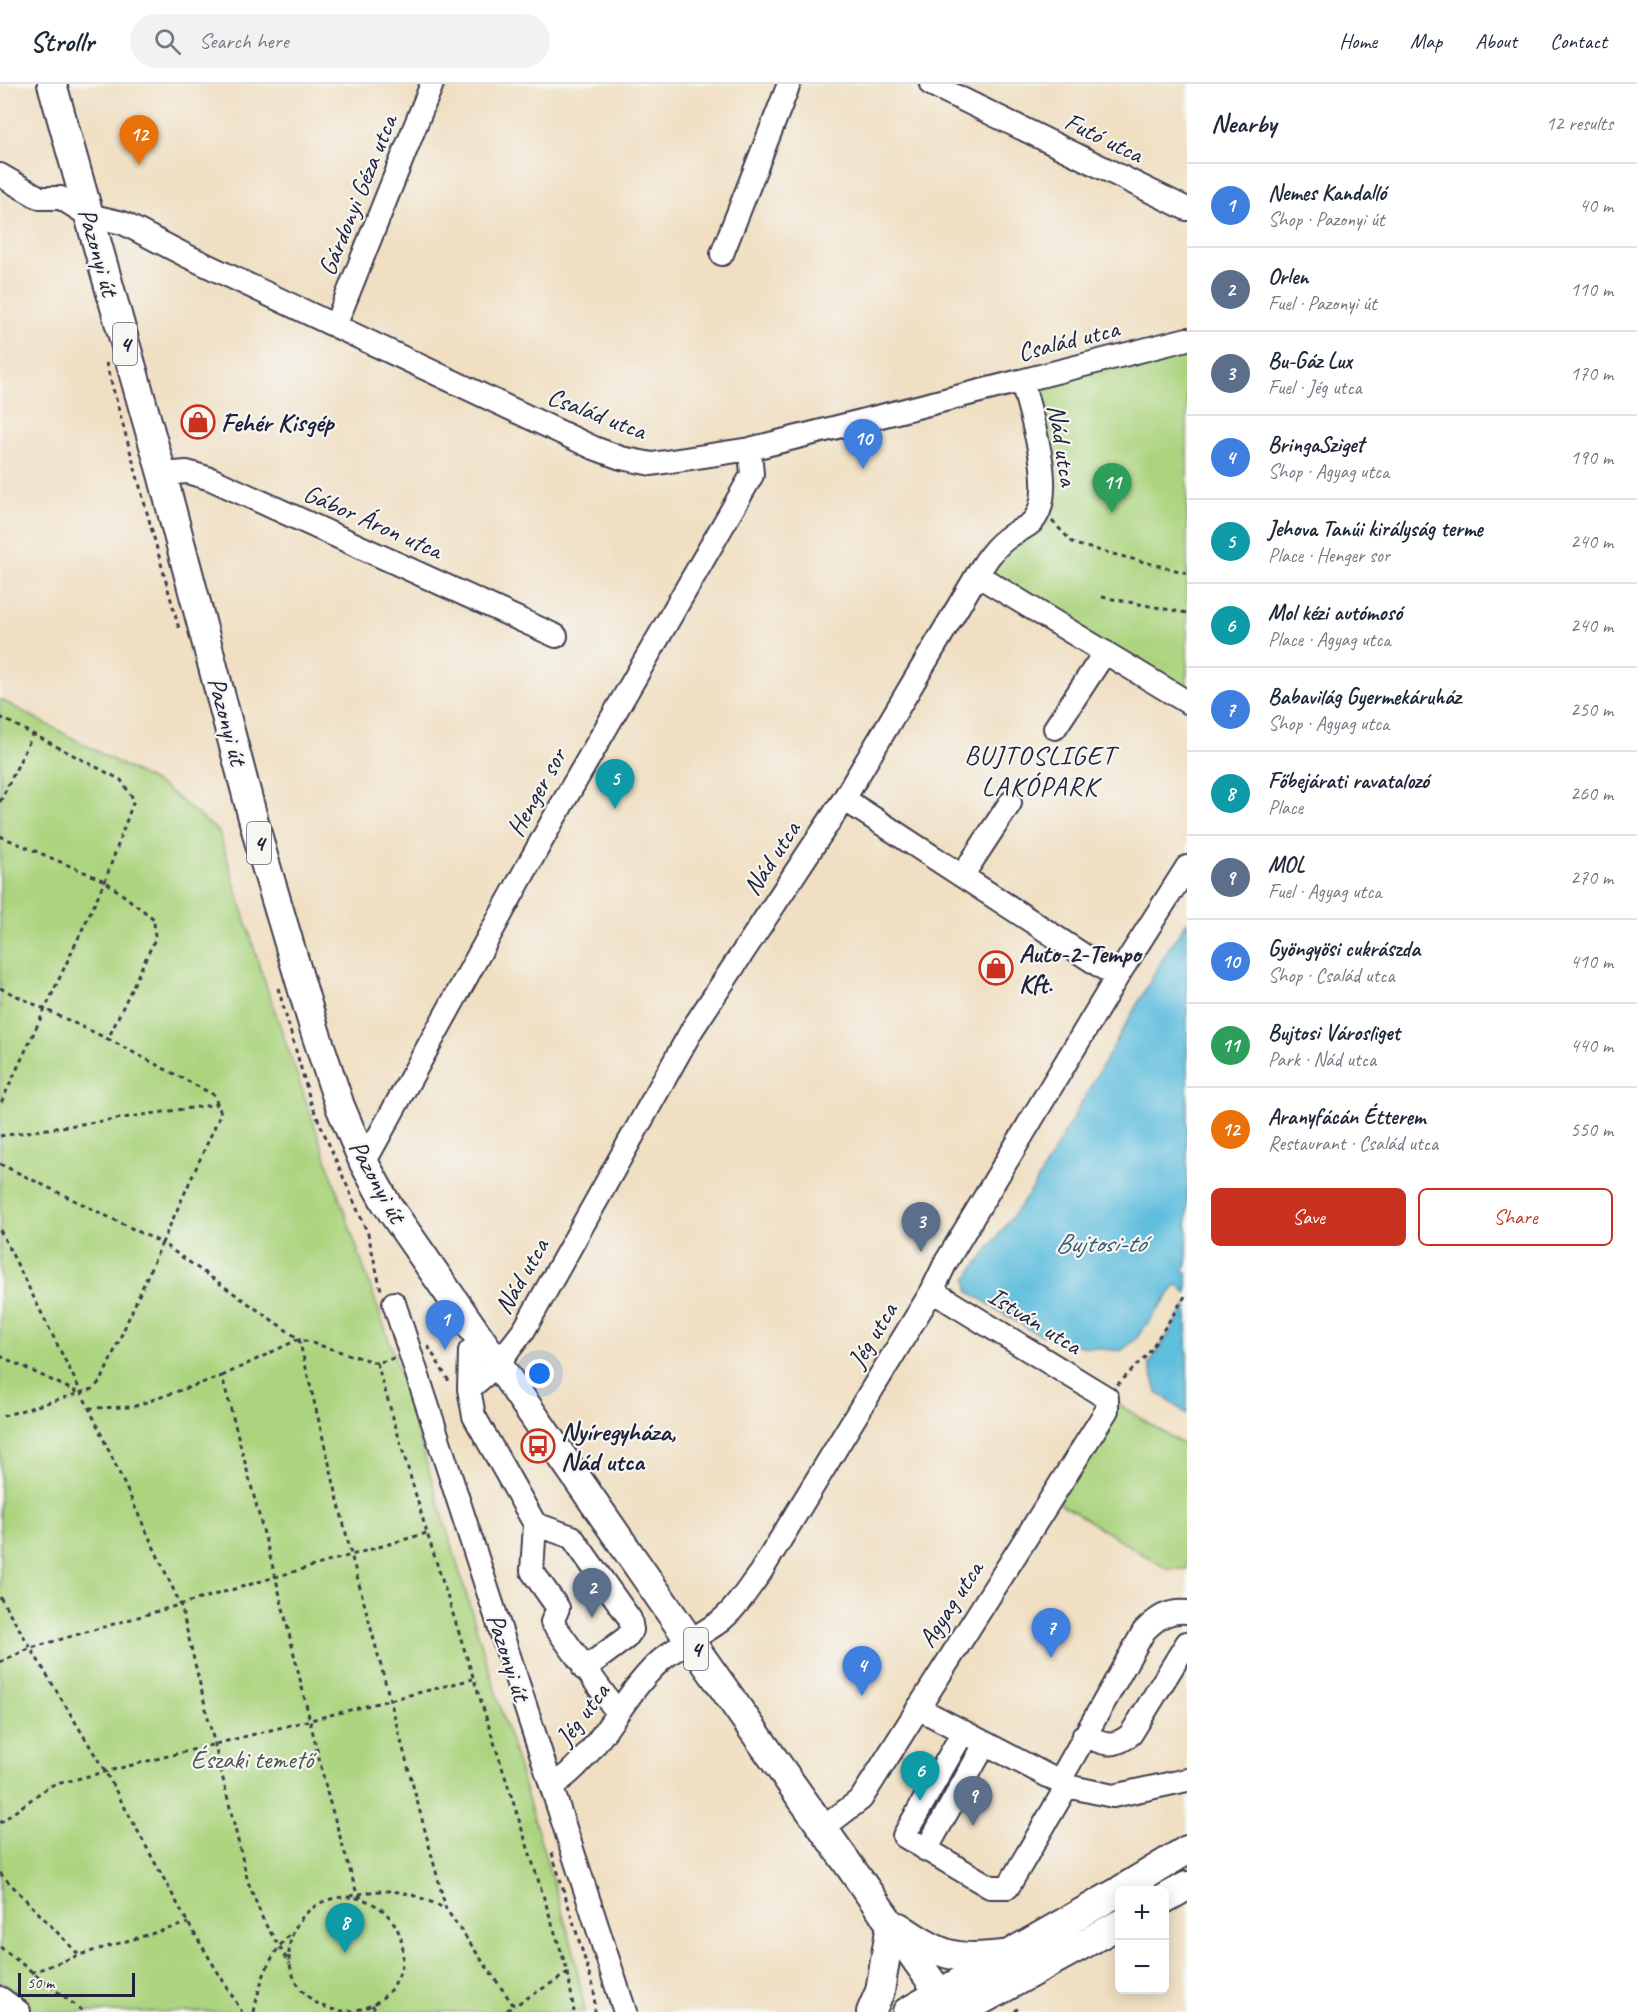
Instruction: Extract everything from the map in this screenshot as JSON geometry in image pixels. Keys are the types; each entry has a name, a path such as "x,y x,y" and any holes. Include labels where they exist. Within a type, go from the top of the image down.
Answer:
{"main road":[{"name":"Pazonyi út","path":"52,84 162,474 263,856 327,1071 364,1163 386,1203 690,1641 890,1922"},
{"name":"4","path":"1128,1886 1187,1850"},
{"path":"1169,1896 1187,1886"},
{"name":"4","path":"890,1922 928,1947 954,1957 974,1958 1014,1953 1115,1894"},
{"name":"4","path":"890,1922 951,2006"},
{"path":"871,2012 880,1991 890,1922"},
{"path":"907,2012 1006,1999 1115,1927"},
{"path":"951,2006 1014,1953"}],"street":[{"name":"Gárdonyi Géza utca","path":"335,326 432,84"},
{"path":"722,254 789,84"},
{"name":"Futó utca","path":"931,84 1187,209"},
{"name":"Család utca","path":"0,175 40,198 61,198 88,214 123,223 594,448 621,458 652,464 750,449 1187,339"},
{"name":"Nád utca","path":"471,1397 484,1344 524,1330 693,1028 844,799 977,575 993,550 1007,537 1033,522 1043,504 1041,463 1022,381"},
{"name":"Henger sor","path":"364,1163 558,810 752,475 750,449"},
{"name":"Gábor Áron utca","path":"162,474 187,472 211,479 556,636"},
{"path":"977,575 1187,702"},
{"path":"1055,728 1105,651"},
{"path":"844,799 1117,977"},
{"path":"962,876 1010,803"},
{"name":"Jég utca","path":"552,1786 571,1774 588,1756 617,1712 658,1662 720,1621 736,1605 760,1573 932,1291 946,1263 1117,977 1187,867"},
{"name":"István utca","path":"932,1291 1107,1398"},
{"name":"Pazonyi út","path":"388,1298 420,1349 552,1786 625,2012"},
{"path":"471,1397 474,1416 535,1524 532,1571 558,1608 552,1622 617,1712"},
{"name":"Agyag utca","path":"823,1828 861,1799 1107,1410 1107,1398"},
{"path":"535,1524 572,1537 630,1619 632,1630 626,1638 584,1669"},
{"path":"963,1732 904,1836 990,1887 1008,1887 1063,1784 1084,1735 1144,1631 1157,1618 1183,1609"},
{"path":"1084,1735 1111,1746 1121,1743 1131,1734 1187,1642"},
{"path":"918,1708 1063,1784 1113,1796 1180,1785"},
{"path":"926,1850 985,1744"},
{"path":"0,1998 19,2012"}],"path":[{"path":"104,356 179,632"},
{"path":"1043,504 1054,524 1074,544 1187,573"},
{"path":"1102,597 1187,613"},
{"path":"0,717 121,780 134,800 105,881 0,1105"},
{"path":"0,802 33,734"},
{"path":"0,836 105,881 154,919 155,939 108,1039"},
{"path":"276,981 311,1103 328,1146 362,1216 388,1298"},
{"path":"0,988 108,1039 214,1095 221,1113 102,1379 93,1389 80,1394 0,1417"},
{"path":"0,1136 218,1104"},
{"path":"0,1164 162,1243 300,1339 377,1363 420,1349 456,1395 471,1397"},
{"path":"0,1230 89,1408 181,1605 248,1882 264,1922 277,1947 290,1964"},
{"path":"1107,1398 1126,1373 1148,1354 1186,1295"},
{"path":"89,1408 132,1407 222,1376 300,1339"},
{"path":"300,1339 351,1554 392,1700 446,1909 514,2006"},
{"path":"0,1356 80,1394"},
{"path":"377,1363 428,1533 568,1973 574,2012"},
{"path":"222,1376 276,1579 327,1796 357,1894 380,1908 392,1920 400,1934 403,1950 402,1967 396,1982 386,1995 372,2005 355,2011 337,2011 321,2005 306,1995 295,1981 290,1964 289,1946 294,1930"},
{"path":"0,1662 31,1648 276,1579 351,1554 428,1533"},
{"path":"0,1596 106,1773 188,1923 242,2012"},
{"path":"0,1823 49,1786 474,1678"},
{"path":"0,1873 79,1955"},
{"path":"254,2012 264,1971 277,1947 294,1930 303,1916 315,1906 330,1899 381,1889 414,1893 446,1909"},
{"path":"345,1897 365,1900"},
{"path":"32,1973 79,1955 188,1923"},
{"path":"0,1947 84,2012"},
{"path":"504,2012 568,1973"},
{"path":"372,2005 377,2012"}],"green space":[{"path":"1187,341 1187,702 977,575 1043,504 1022,381"},
{"name":"Északi temető","path":"0,699 165,788 219,832 260,968 395,1358 573,1948 585,2012 39,2012 0,1980"},
{"path":"1118,1404 1187,1447 1187,1569 1167,1569 1056,1501"}],"water":[{"name":"Bujtosi-tó","path":"1187,922 1187,1264 1183,1269 1187,1272 1187,1293 1177,1284 1135,1340 1121,1351 1085,1347 1035,1333 968,1291 967,1278 1032,1190 1169,948"},
{"name":"Bujtosi-tó","path":"1187,1305 1187,1414 1157,1392 1149,1364"}],"place":[{"name":"Aranyfácán Étterem","path":"139,165"},
{"name":"Fehér Kisgép","path":"198,422"},
{"name":"Gyöngyösi cukrászda","path":"863,469"},
{"name":"Bujtosi Városliget","path":"1112,513"},
{"name":"Jehova Tanúi királyság terme","path":"615,809"},
{"name":"Auto-2-Tempo Kft.","path":"996,968"},
{"name":"Bu-Gáz Lux","path":"921,1252"},
{"name":"Nemes Kandalló","path":"445,1350"},
{"name":"Nyíregyháza, Nád utca","path":"538,1446"},
{"name":"Orlen","path":"592,1618"},
{"name":"Babavilág Gyermekáruház","path":"1051,1658"},
{"name":"BringaSziget","path":"862,1696"},
{"name":"Mol kézi autómosó","path":"920,1801"},
{"name":"MOL","path":"973,1826"},
{"name":"Főbejárati ravatalozó","path":"345,1953"}],"district":[{"name":"BUJTOSLIGET LAKÓPARK","path":"1040,770"}]}
